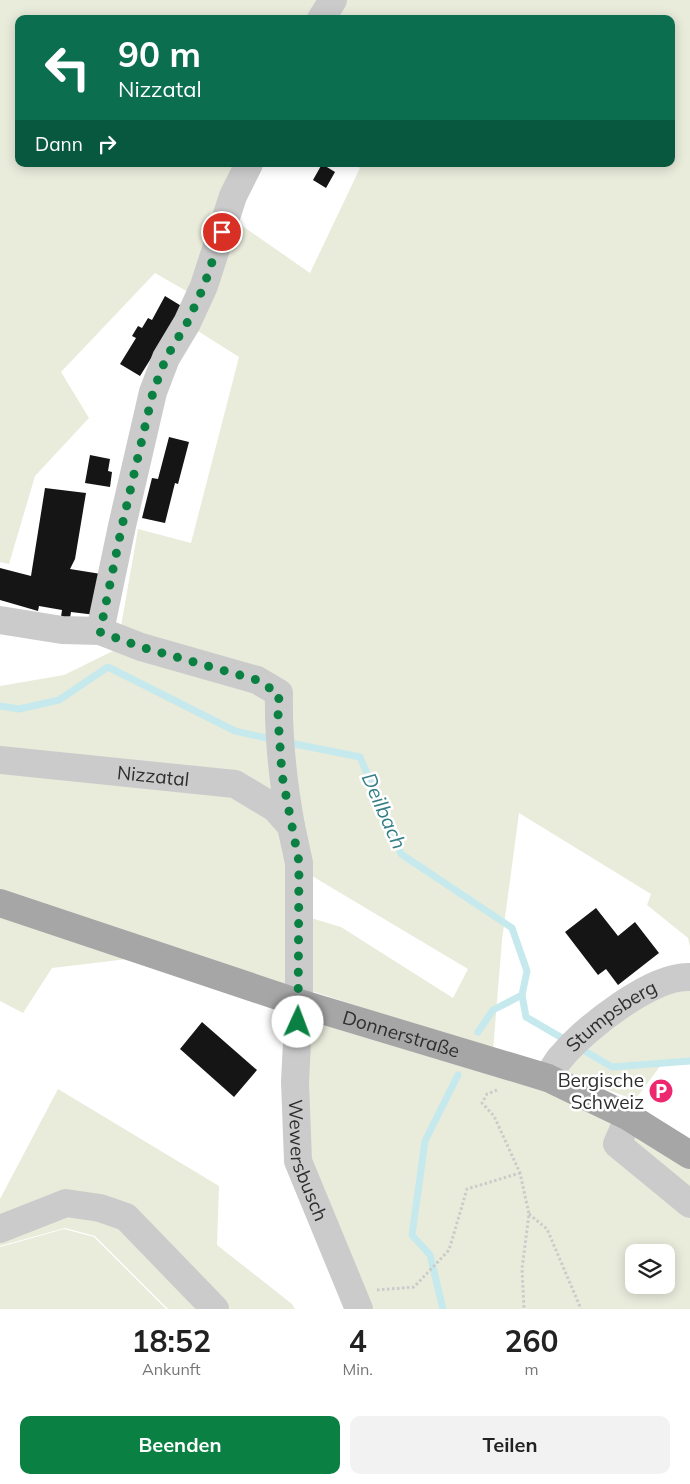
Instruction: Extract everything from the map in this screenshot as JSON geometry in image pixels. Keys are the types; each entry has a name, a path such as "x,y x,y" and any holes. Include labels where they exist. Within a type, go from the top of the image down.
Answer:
{"main road":[{"name":"Donnerstraße","path":"0,903 299,1003 506,1067 548,1078 629,1117 690,1155"}],"street":[{"path":"323,15 333,0"},
{"path":"100,632 153,392 166,358 187,323 204,286 233,196 248,167"},
{"name":"Nizzatal","path":"0,620 62,630 100,632 141,647 257,680 279,694 278,717 282,775 299,862 299,1003"},
{"name":"Nizzatal","path":"0,760 235,784 275,808 291,826"},
{"name":"Stumpsberg","path":"548,1078 562,1056 602,1017 651,987 690,977"},
{"name":"Wewersbusch","path":"299,1003 295,1082 298,1161 355,1300"},
{"path":"629,1117 617,1144 690,1204"},
{"path":"0,1229 66,1202 100,1208 126,1218 215,1309"}],"path":[{"path":"506,1067 500,1088 487,1094 482,1103 494,1116 520,1173 529,1214 522,1269 524,1309"},
{"path":"355,1300 379,1290 414,1287 449,1250 467,1188 520,1173"},
{"path":"529,1214 547,1230 581,1309"}],"green space":[{"path":"0,0 330,0 321,15 15,15 15,167 244,167 195,296 155,273 61,372 89,418 35,476 9,564 0,562"},
{"path":"336,0 690,0 690,947 688,938 647,905 651,894 519,813 502,940 493,1051 312,991 136,958 52,968 23,1013 0,1001 0,686 64,675 117,649 138,529 191,543 239,357 190,326 231,218 310,273 360,168 358,167 675,167 675,15 327,15","holes":["312,876 468,969 453,998 341,927 311,918"]},
{"path":"690,983 690,1060 661,1065 635,1100 557,1071 601,1023"},
{"path":"307,1012 551,1086 690,1165 690,1309 369,1309 309,1163"},
{"path":"58,1089 219,1186 217,1245 292,1304 295,1309 168,1309 95,1236 65,1228 0,1246 0,1199"},
{"path":"64,1229 94,1237 166,1309 0,1309 0,1247"}],"building":[{"path":"320,167 327,167 335,172 326,188 313,180"},
{"path":"165,296 183,307 140,376 120,364 136,338 132,336 138,326 142,328 148,318 152,320"},
{"path":"169,437 189,442 178,484 175,483 165,523 142,518 152,478 158,479"},
{"path":"90,455 110,459 108,471 112,472 110,487 85,483"},
{"path":"45,488 86,493 75,559 70,569 101,574 96,615 71,612 70,618 61,617 62,610 39,606 38,611 0,600 0,568 31,576"},
{"path":"596,908 618,936 635,922 659,953 618,985 606,969 598,975 565,932"},
{"path":"202,1022 257,1070 234,1097 180,1049"}],"waterway":[{"name":"Deilbach","path":"0,706 19,709 59,700 108,667 235,731 275,740"},
{"name":"Deilbach","path":"285,742 360,757 401,854 512,928 527,971 522,995 526,1017 569,1042"},
{"path":"478,1032 493,1010 522,995"},
{"name":"Deilbach","path":"578,1047 612,1067 690,1061"},
{"path":"443,1309 430,1255 412,1235 425,1141 458,1075"}],"place":[{"name":"Bergische Schweiz","path":"661,1091"}],"route":[{"path":"222,232 204,286 187,323 166,358 153,392 100,632 141,647 257,680 279,694 278,717 282,775 299,862 298,1022"}]}
